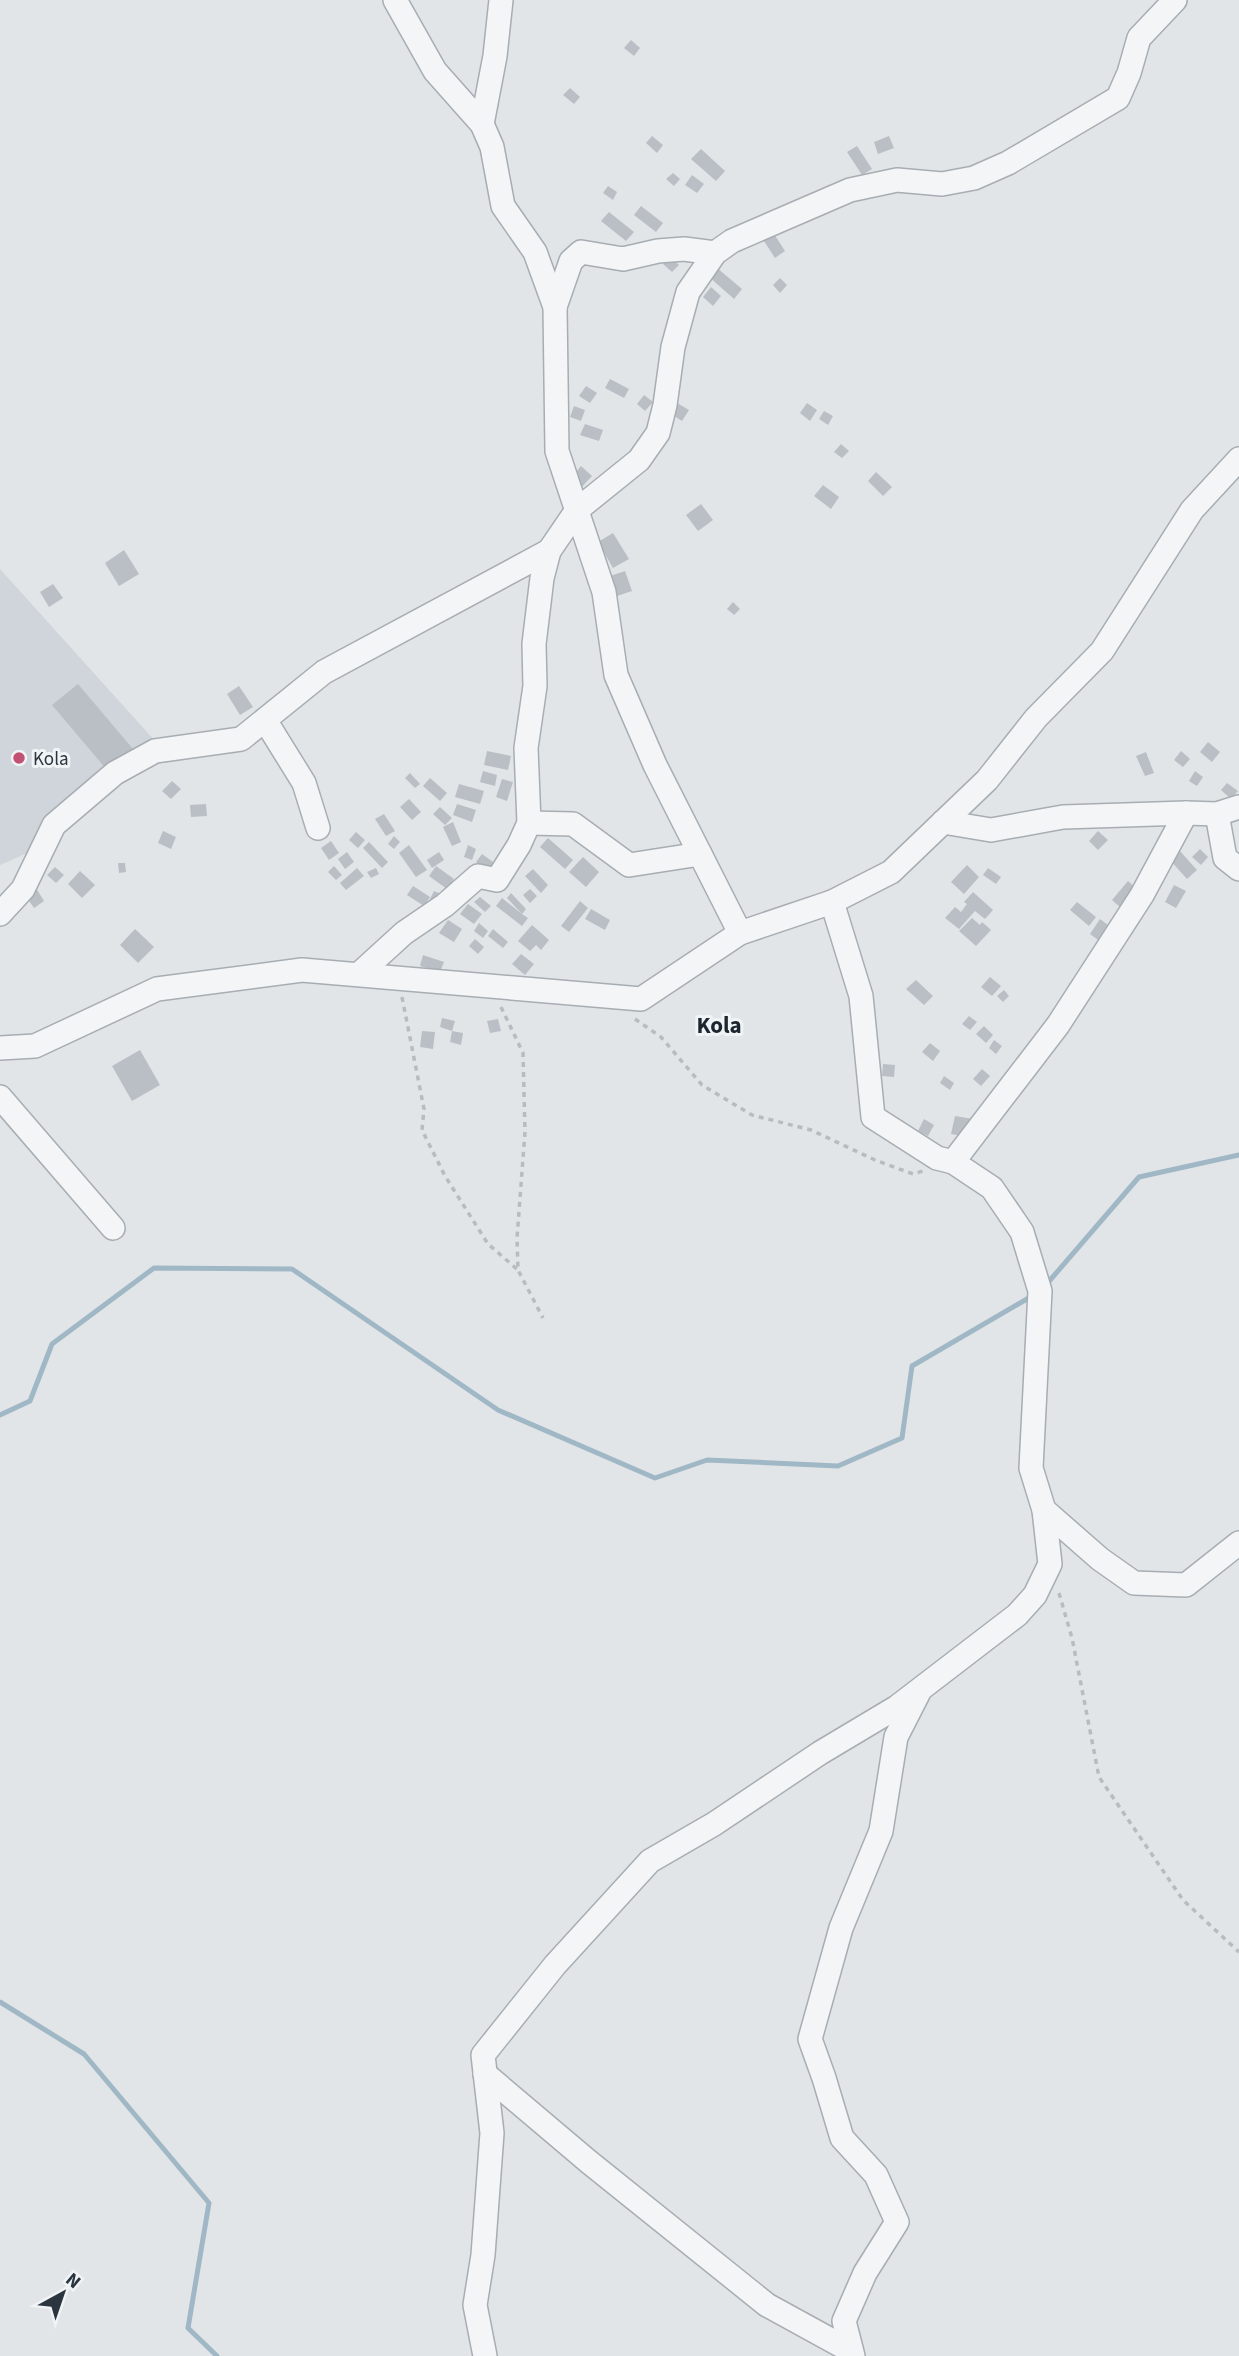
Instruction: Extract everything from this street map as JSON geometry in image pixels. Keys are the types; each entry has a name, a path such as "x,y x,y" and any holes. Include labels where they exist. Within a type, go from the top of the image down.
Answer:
{"street":[{"path":"395,0 435,71 482,124 492,147 503,206 535,252 555,307 557,451 604,592 616,675 655,765 740,933"},
{"path":"482,124 495,57 501,0"},
{"path":"359,974 404,933 445,905 478,876 497,880 519,845 529,823 526,748 535,686 534,644 542,578 549,551 577,510 639,460 658,433 673,347 688,292 715,253 732,241 850,190 897,180 942,184 974,178 1008,163 1118,98 1129,73 1139,38 1175,0"},
{"path":"555,307 571,261 581,252 623,259 658,251 684,249 715,253"},
{"path":"0,1048 35,1045 157,989 302,970 641,999 740,933 832,902 891,872 987,780 1036,718 1102,651 1192,510 1239,459"},
{"path":"0,914 23,889 54,825 115,773 155,751 242,739 324,672 549,551"},
{"path":"265,720 304,783 318,828"},
{"path":"943,822 991,830 1063,817 1228,811 1224,858 1239,869"},
{"path":"953,1162 1058,1025 1142,895 1186,813"},
{"path":"529,823 573,824 629,865 700,854"},
{"path":"485,2356 475,2305 483,2255 492,2133 483,2055 555,1965 650,1861 714,1824 820,1753 897,1707 1017,1615 1035,1595 1050,1564 1044,1510 1031,1468 1040,1291 1022,1232 992,1188 953,1162 937,1158 873,1117 861,996 832,902"},
{"path":"0,1097 113,1228"},
{"path":"1044,1510 1100,1559 1134,1583 1186,1585 1239,1543"},
{"path":"852,2354 844,2321 865,2273 897,2222 876,2175 842,2138 810,2039 841,1927 881,1831 896,1737 921,1688"},
{"path":"485,2074 589,2162 767,2305 852,2354"}],"path":[{"path":"398,978 424,1109 422,1130 445,1176 488,1244 517,1270 543,1318"},
{"path":"491,986 523,1053 525,1132 517,1270"},
{"path":"631,1016 661,1037 702,1085 752,1115 811,1130 875,1160 913,1174 953,1162"},
{"path":"1050,1564 1072,1638 1099,1777 1183,1900 1239,1952"}],"shaded area":[{"path":"0,569 155,741 25,854 0,865"}],"building":[{"path":"631,40 640,48 634,56 624,48"},
{"path":"570,88 580,97 574,104 563,95"},
{"path":"652,136 663,145 657,153 646,143"},
{"path":"889,136 894,148 878,154 874,142"},
{"path":"857,146 872,169 862,175 847,152"},
{"path":"701,149 725,171 716,181 691,159"},
{"path":"673,173 680,179 674,186 666,179"},
{"path":"692,175 704,184 697,193 685,185"},
{"path":"608,186 617,192 613,200 603,193"},
{"path":"641,206 663,223 656,232 634,215"},
{"path":"609,212 634,232 626,241 601,221"},
{"path":"772,231 785,251 775,258 762,238"},
{"path":"670,257 679,265 672,272 663,264"},
{"path":"716,267 742,289 734,299 708,276"},
{"path":"780,278 787,285 780,293 773,285"},
{"path":"711,287 721,296 713,306 703,297"},
{"path":"610,379 629,389 624,398 605,388"},
{"path":"586,386 597,393 590,403 579,396"},
{"path":"644,395 653,402 645,411 637,404"},
{"path":"677,403 689,410 682,421 671,414"},
{"path":"807,403 817,410 810,421 800,413"},
{"path":"574,406 585,410 581,421 570,417"},
{"path":"824,411 833,416 828,425 819,419"},
{"path":"585,424 603,430 599,441 580,435"},
{"path":"841,444 849,451 842,458 834,452"},
{"path":"581,466 592,476 581,488 571,478"},
{"path":"876,472 892,487 883,496 868,481"},
{"path":"823,485 839,497 831,509 814,496"},
{"path":"701,504 713,520 698,531 686,515"},
{"path":"613,533 629,559 613,568 598,542"},
{"path":"124,550 139,574 119,586 105,563"},
{"path":"625,571 632,591 614,597 607,577"},
{"path":"53,584 63,598 49,607 40,592"},
{"path":"733,602 740,609 734,615 727,609"},
{"path":"78,684 133,749 107,770 52,705"},
{"path":"239,686 253,707 240,715 227,694"},
{"path":"1208,742 1220,752 1212,762 1200,752"},
{"path":"487,751 511,756 508,770 484,765"},
{"path":"1181,751 1190,759 1183,767 1174,760"},
{"path":"1146,752 1154,773 1145,776 1136,756"},
{"path":"483,771 497,775 495,786 480,782"},
{"path":"1195,771 1203,777 1197,786 1189,781"},
{"path":"410,773 420,784 415,788 405,778"},
{"path":"430,778 447,793 440,801 423,786"},
{"path":"502,779 513,782 507,801 496,797"},
{"path":"172,781 181,789 171,799 162,791"},
{"path":"1227,783 1238,791 1231,799 1221,790"},
{"path":"459,784 484,791 480,804 455,797"},
{"path":"409,799 421,812 412,820 400,807"},
{"path":"206,804 207,816 191,817 190,805"},
{"path":"457,804 476,810 472,822 453,815"},
{"path":"440,807 452,818 445,825 433,814"},
{"path":"384,814 395,831 386,836 375,819"},
{"path":"453,822 461,842 452,846 443,827"},
{"path":"163,831 176,837 171,849 158,843"},
{"path":"1098,831 1108,840 1098,850 1089,841"},
{"path":"356,832 365,840 358,848 349,840"},
{"path":"394,836 400,842 394,849 388,844"},
{"path":"548,838 573,860 565,869 540,847"},
{"path":"331,841 339,853 329,860 321,848"},
{"path":"369,842 388,862 382,868 363,848"},
{"path":"409,845 427,870 416,877 399,853"},
{"path":"468,845 476,849 472,860 464,857"},
{"path":"1200,849 1208,857 1201,865 1192,857"},
{"path":"1180,851 1197,870 1187,879 1170,860"},
{"path":"347,852 354,862 345,869 338,859"},
{"path":"439,852 444,860 432,868 427,860"},
{"path":"482,854 500,867 493,876 476,862"},
{"path":"583,857 599,872 586,887 569,872"},
{"path":"118,863 125,863 126,872 119,873"},
{"path":"967,865 979,877 964,894 951,882"},
{"path":"334,866 342,875 336,880 328,872"},
{"path":"436,866 454,879 447,889 429,876"},
{"path":"55,867 64,875 56,883 47,875"},
{"path":"357,868 364,876 346,890 340,883"},
{"path":"376,868 379,874 371,878 367,872"},
{"path":"988,868 1001,877 996,884 983,875"},
{"path":"533,869 548,885 541,893 525,876"},
{"path":"80,871 95,885 82,898 68,884"},
{"path":"1128,881 1137,889 1121,908 1112,900"},
{"path":"1174,885 1186,891 1176,908 1165,902"},
{"path":"413,886 430,897 424,906 407,895"},
{"path":"36,888 44,901 34,908 25,895"},
{"path":"530,889 537,896 530,903 523,895"},
{"path":"434,891 443,895 439,904 430,899"},
{"path":"973,892 993,910 985,919 975,911 959,929 945,918 955,907 961,912 967,904 964,902"},
{"path":"511,893 526,909 522,914 507,898"},
{"path":"480,897 491,906 485,912 474,902"},
{"path":"502,898 528,918 522,926 496,906"},
{"path":"580,901 588,908 569,932 561,926"},
{"path":"1077,902 1096,917 1089,926 1070,910"},
{"path":"468,904 482,914 474,924 460,914"},
{"path":"591,909 610,920 605,930 585,919"},
{"path":"972,918 991,930 976,946 959,931"},
{"path":"1100,919 1112,928 1101,942 1090,934"},
{"path":"448,920 462,929 454,942 439,933"},
{"path":"479,923 488,931 483,938 474,931"},
{"path":"532,925 549,940 541,950 536,945 530,951 518,941"},
{"path":"135,929 154,947 138,963 120,945"},
{"path":"493,929 508,942 503,948 488,936"},
{"path":"475,939 484,947 478,954 469,946"},
{"path":"521,954 534,964 525,975 512,964"},
{"path":"423,955 444,962 440,972 420,966"},
{"path":"990,977 1001,986 992,996 981,987"},
{"path":"916,980 933,996 924,1005 906,989"},
{"path":"1004,990 1009,996 1003,1002 997,996"},
{"path":"969,1016 977,1022 970,1030 962,1024"},
{"path":"442,1018 455,1021 452,1031 440,1027"},
{"path":"498,1019 501,1031 490,1033 487,1021"},
{"path":"984,1026 993,1035 986,1043 976,1034"},
{"path":"422,1031 435,1032 433,1049 420,1047"},
{"path":"452,1031 463,1033 461,1045 450,1042"},
{"path":"994,1040 1002,1046 996,1054 989,1048"},
{"path":"930,1043 940,1051 933,1061 922,1052"},
{"path":"140,1050 160,1085 132,1101 112,1066"},
{"path":"883,1064 895,1065 894,1077 882,1076"},
{"path":"982,1069 990,1076 981,1086 973,1079"},
{"path":"944,1076 954,1083 950,1090 940,1083"},
{"path":"955,1116 973,1119 969,1137 951,1134"},
{"path":"924,1119 934,1125 928,1136 918,1131"}],"waterway":[{"path":"1045,1286 1139,1177 1239,1155"},
{"path":"0,1415 30,1401 52,1344 154,1268 292,1269 498,1410 655,1478 707,1460 838,1466 902,1438 912,1366 1032,1296"},
{"path":"0,2002 84,2054 209,2203 188,2328 217,2356"}],"place":[{"name":"Kola","path":"19,758"}],"district":[{"name":"Kola","path":"719,1025"}]}
